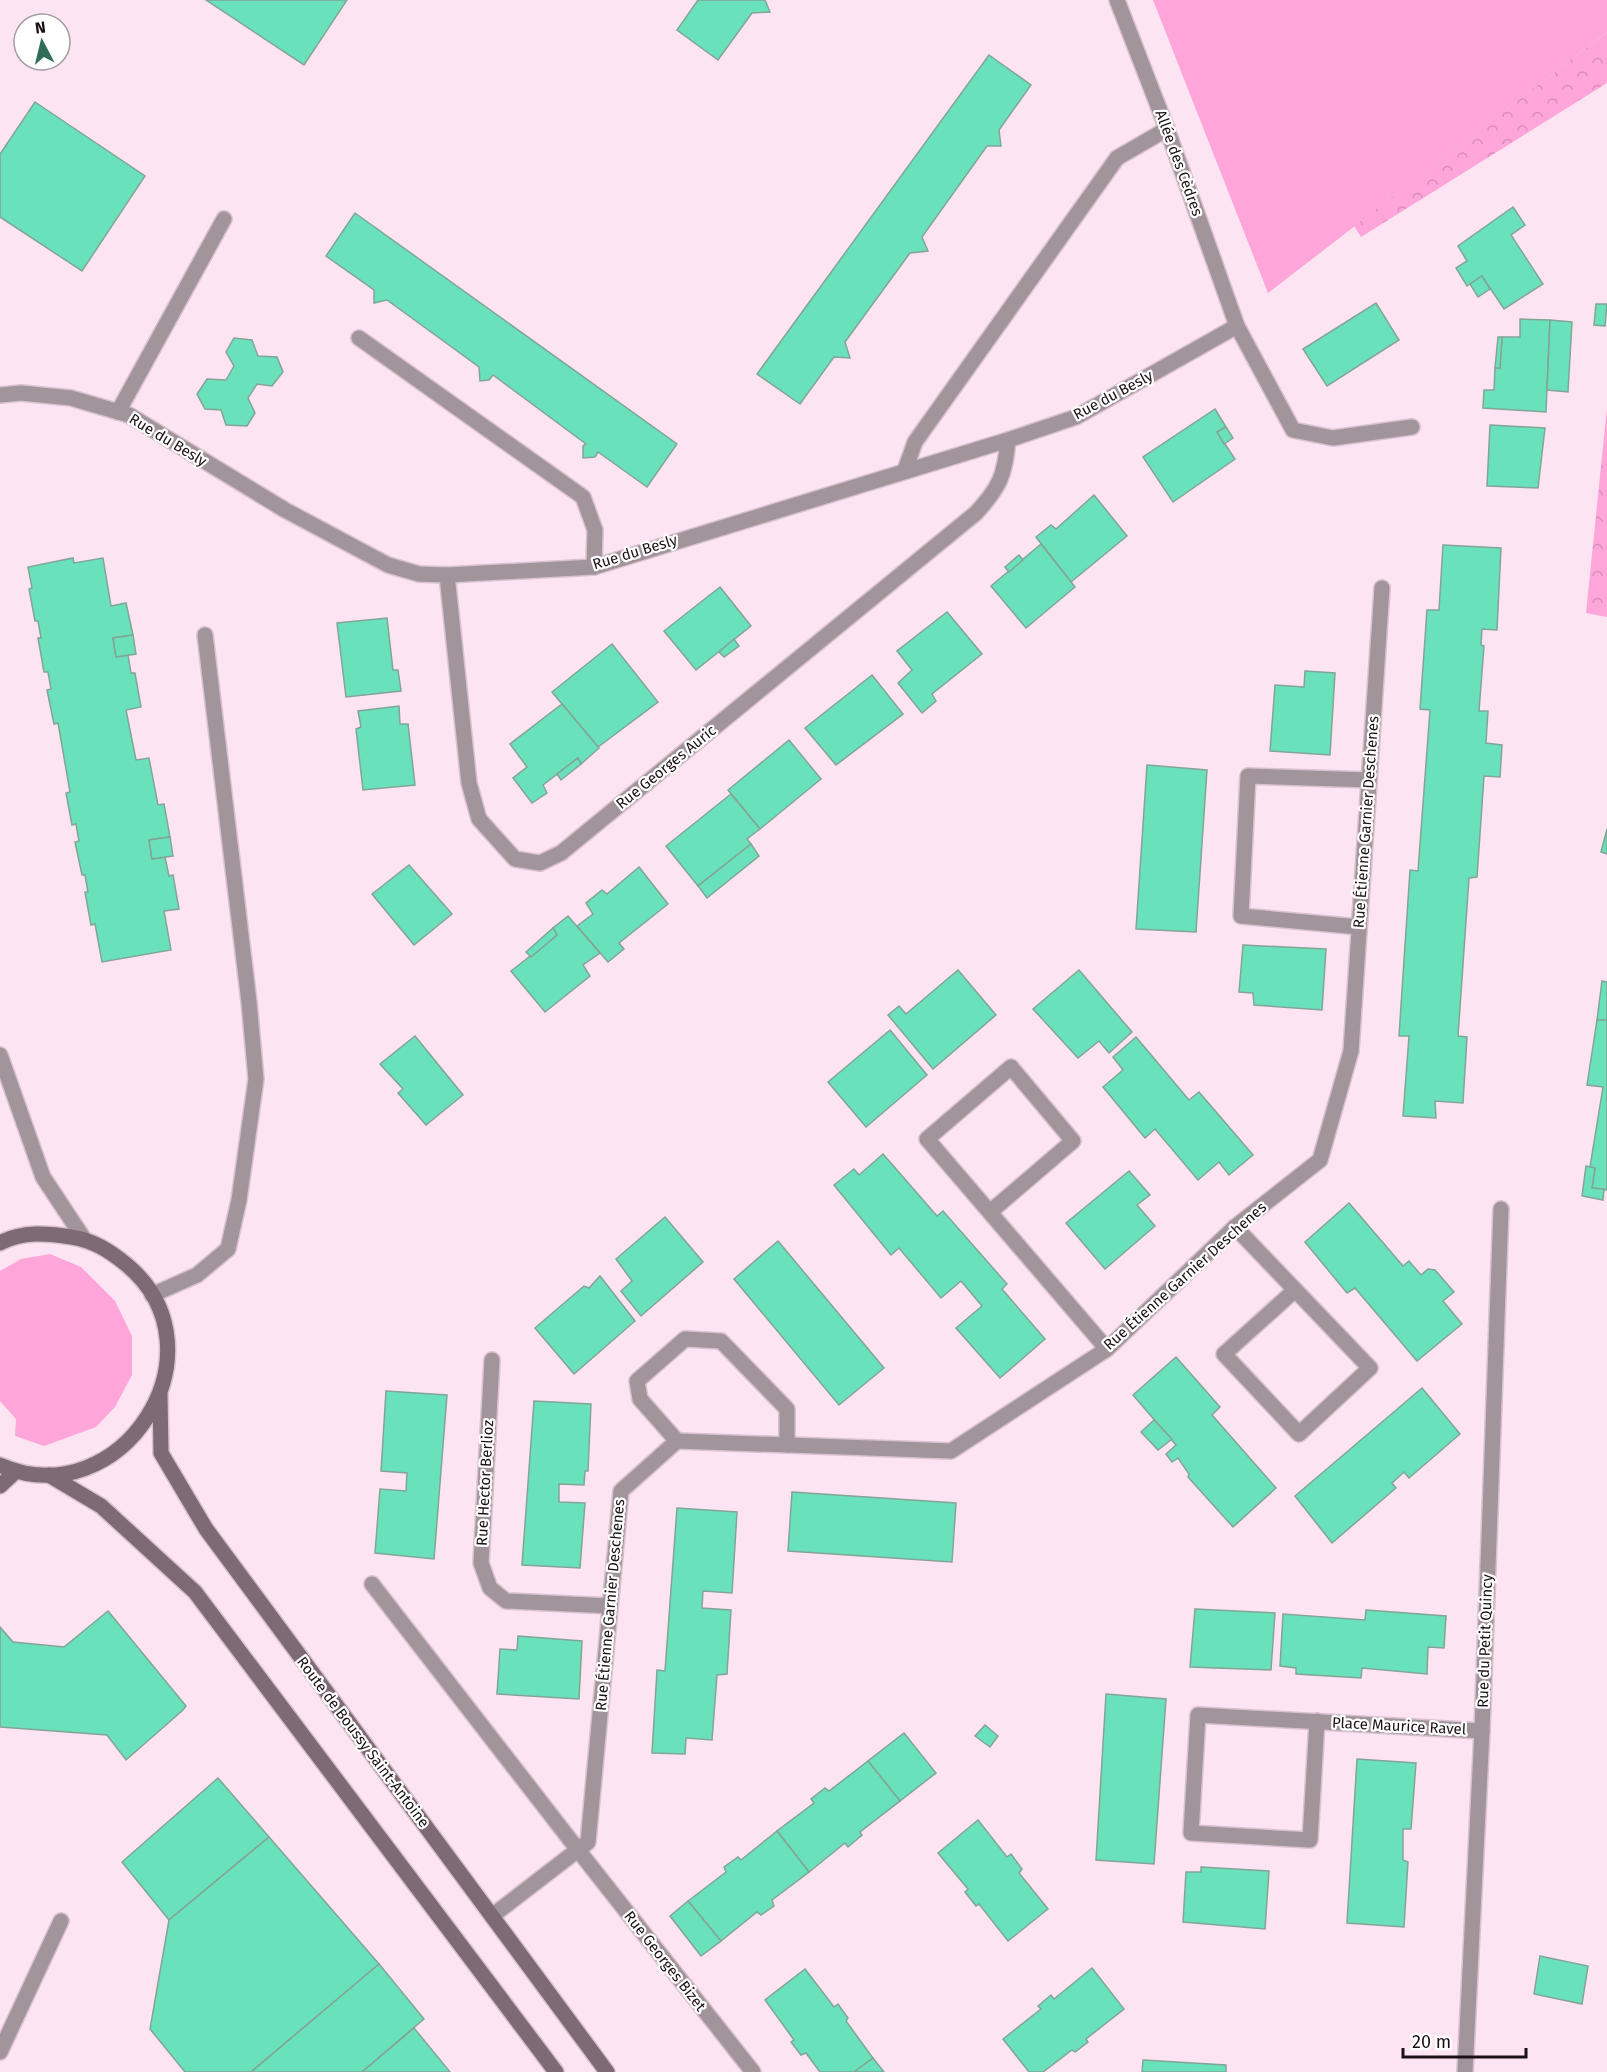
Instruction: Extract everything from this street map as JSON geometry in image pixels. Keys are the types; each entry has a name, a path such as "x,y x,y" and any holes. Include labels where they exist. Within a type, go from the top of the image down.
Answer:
{"main road":[{"path":"0,1243 9,1238 46,1233 84,1239 111,1252 134,1271 152,1295 162,1320 167,1346 166,1372 160,1395 147,1421 128,1443 105,1460 78,1471 49,1475 15,1472 0,1465"},
{"name":"Route de Boussy Saint-Antoine","path":"160,1395 160,1453 206,1529 607,2072"},
{"path":"0,1486 15,1472"},
{"path":"49,1475 101,1506 195,1592 556,2072"}],"street":[{"name":"Allée des Cèdres","path":"1117,0 1167,129 1237,326 1293,430 1334,438 1412,427"},
{"path":"905,470 915,442 1116,158 1167,129"},
{"path":"118,412 224,219"},
{"name":"Rue du Besly","path":"0,395 21,393 71,398 129,415 285,510 388,565 419,574 447,575 594,567 1076,417 1237,326"},
{"path":"359,338 583,497 595,530 594,567"},
{"name":"Rue Georges Auric","path":"447,575 469,783 478,819 515,859 540,863 561,853 976,513 996,492 1005,470 1008,440"},
{"name":"Rue Étienne Garnier Deschenes","path":"492,1916 588,1842 621,1491 677,1441 951,1451 1107,1349 1235,1227 1320,1160 1351,1051 1382,588"},
{"path":"152,1295 196,1275 228,1250 239,1200 256,1079 205,635"},
{"path":"1359,927 1241,916 1248,776 1369,780"},
{"path":"0,1055 43,1177 84,1239"},
{"path":"990,1212 1073,1141 1011,1067 927,1139 1107,1349"},
{"name":"Rue du Petit Quincy","path":"1465,2072 1482,1731 1500,1209"},
{"path":"1235,1227 1370,1368 1299,1434 1224,1354 1295,1290"},
{"path":"677,1441 640,1399 637,1381 686,1339 721,1341 787,1409 787,1445"},
{"name":"Rue Hector Berlioz","path":"492,1360 481,1563 490,1588 506,1601 610,1606"},
{"name":"Rue Georges Bizet","path":"372,1584 753,2072"},
{"name":"Place Maurice Ravel","path":"1317,1721 1310,1840 1191,1833 1198,1715 1317,1721 1482,1731"},
{"path":"0,2052 61,1921"}],"green space":[{"path":"1153,0 1607,0 1607,32 1268,293"},
{"path":"1607,32 1607,83 1361,237 1354,226"},
{"path":"1607,408 1607,617 1586,613"},
{"path":"50,1254 81,1267 115,1301 132,1336 132,1375 115,1407 96,1427 44,1446 15,1436 16,1419 0,1401 0,1271 21,1259"}],"building":[{"path":"206,0 347,0 304,65"},
{"path":"698,0 765,0 770,12 752,13 718,60 677,30"},
{"path":"989,55 1031,85 999,130 1001,146 987,146 922,237 928,251 910,253 845,342 850,358 834,357 800,404 757,374"},
{"path":"35,102 145,176 82,271 0,217 0,154"},
{"path":"1513,207 1525,225 1511,235 1543,284 1504,309 1482,276 1467,286 1456,268 1467,261 1458,246"},
{"path":"355,213 677,444 647,487 598,452 595,457 583,458 583,446 586,444 493,375 489,380 480,381 479,367 387,300 374,303 374,290 326,256"},
{"path":"1482,276 1490,289 1478,297 1470,284"},
{"path":"1376,303 1399,340 1327,386 1303,349"},
{"path":"1596,304 1607,304 1605,326 1594,325"},
{"path":"1520,319 1550,320 1546,412 1483,408 1484,390 1494,390 1495,368 1500,368 1502,337 1520,337"},
{"path":"1550,320 1572,322 1568,392 1547,390"},
{"path":"1498,337 1502,337 1500,368 1495,368"},
{"path":"234,338 252,340 258,356 277,357 283,372 272,386 257,384 248,398 255,413 247,426 226,425 221,410 205,409 197,394 207,379 226,380 234,366 226,352"},
{"path":"1215,409 1226,427 1217,432 1235,459 1173,502 1143,457"},
{"path":"1490,425 1545,428 1538,488 1487,486"},
{"path":"1226,427 1233,438 1224,444 1217,432"},
{"path":"1094,495 1127,536 1071,582 1036,537 1051,525 1056,529"},
{"path":"1041,544 1075,587 1026,628 991,586"},
{"path":"1443,545 1501,548 1497,630 1482,629 1481,645 1484,646 1479,711 1488,711 1486,743 1502,745 1500,777 1484,776 1477,877 1469,878 1458,1036 1467,1037 1463,1103 1435,1101 1436,1118 1403,1116 1409,1036 1399,1036 1410,870 1418,871 1430,710 1420,709 1427,610 1439,610"},
{"path":"1019,555 1023,560 1009,572 1005,567"},
{"path":"73,558 74,563 103,558 111,606 126,603 133,635 113,638 116,657 128,655 131,673 135,673 141,707 126,710 136,760 149,758 158,805 164,804 170,837 149,840 152,859 165,857 169,876 173,875 179,909 164,911 171,950 102,962 95,924 91,925 85,892 88,892 85,875 82,875 75,842 79,841 76,824 72,825 66,793 70,792 58,723 54,724 47,690 51,689 48,672 44,672 38,638 41,638 38,621 35,621 29,589 32,588 28,567"},
{"path":"720,587 751,626 696,670 664,631"},
{"path":"947,612 982,654 932,694 936,701 922,713 898,683 912,670 897,651"},
{"path":"387,618 393,670 398,670 401,691 346,697 337,623"},
{"path":"133,635 136,654 116,657 113,638"},
{"path":"734,639 739,646 724,657 719,652"},
{"path":"612,644 658,702 598,747 552,692"},
{"path":"1305,671 1335,673 1330,755 1270,751 1275,685 1304,687"},
{"path":"872,675 903,714 836,765 805,728"},
{"path":"562,704 599,748 581,764 578,758 543,785 547,793 532,803 513,778 527,767 510,744"},
{"path":"399,706 400,724 408,724 415,785 363,790 356,729 361,727 358,711"},
{"path":"789,740 821,779 760,829 728,790"},
{"path":"578,758 581,764 561,780 557,774"},
{"path":"1147,765 1207,770 1196,932 1136,929"},
{"path":"731,794 760,829 747,839 751,844 698,886 666,846"},
{"path":"1607,829 1607,854 1601,852"},
{"path":"170,837 173,856 152,859 149,840"},
{"path":"751,844 759,856 707,898 698,886"},
{"path":"409,865 452,914 414,945 372,894"},
{"path":"639,867 668,904 619,943 624,949 608,962 577,926 593,914 586,903 602,890 607,894"},
{"path":"568,916 600,953 583,965 590,976 545,1012 511,971 557,935 553,928"},
{"path":"553,928 557,935 531,957 526,952"},
{"path":"1243,945 1326,949 1322,1010 1254,1005 1253,993 1239,992"},
{"path":"958,970 996,1015 933,1069 888,1015 899,1006 906,1014"},
{"path":"1079,970 1132,1032 1109,1053 1099,1041 1078,1058 1033,1009"},
{"path":"1602,981 1607,982 1607,1021 1597,1020"},
{"path":"1597,1020 1607,1020 1607,1190 1592,1188 1595,1168 1590,1167 1603,1087 1587,1085"},
{"path":"890,1030 927,1075 866,1127 828,1082"},
{"path":"415,1036 463,1095 426,1125 398,1093 403,1089 380,1064"},
{"path":"1136,1037 1189,1100 1199,1092 1253,1155 1229,1175 1219,1162 1198,1180 1155,1129 1145,1138 1103,1087 1123,1070 1113,1057"},
{"path":"883,1154 937,1216 943,1211 1007,1284 1002,1289 1045,1339 1000,1378 956,1328 982,1306 961,1281 941,1298 899,1248 891,1255 834,1185 854,1169 859,1175"},
{"path":"1586,1166 1595,1168 1592,1188 1604,1189 1603,1200 1582,1196"},
{"path":"1129,1171 1150,1195 1137,1205 1155,1226 1105,1269 1066,1223"},
{"path":"1349,1203 1403,1266 1409,1261 1421,1275 1428,1269 1435,1270 1454,1292 1443,1301 1462,1324 1417,1361 1355,1288 1347,1293 1305,1242"},
{"path":"665,1217 703,1262 641,1316 621,1291 632,1281 616,1259"},
{"path":"778,1241 884,1368 839,1405 734,1279"},
{"path":"600,1276 635,1321 574,1374 535,1328 584,1286 589,1288"},
{"path":"1176,1357 1220,1407 1212,1415 1276,1488 1233,1527 1188,1477 1189,1474 1178,1458 1172,1462 1166,1454 1176,1445 1133,1395"},
{"path":"1422,1388 1460,1434 1409,1478 1404,1472 1392,1483 1396,1488 1332,1543 1295,1496"},
{"path":"386,1391 447,1395 434,1559 375,1553 380,1489 406,1491 407,1473 381,1471"},
{"path":"534,1401 591,1404 588,1471 585,1471 584,1485 559,1484 559,1502 585,1503 580,1568 522,1565"},
{"path":"1154,1420 1172,1439 1158,1450 1141,1432"},
{"path":"792,1492 956,1503 952,1562 788,1551"},
{"path":"677,1508 737,1512 732,1593 703,1591 702,1608 731,1610 727,1674 717,1675 712,1740 686,1738 685,1754 652,1753 657,1670 665,1671"},
{"path":"1195,1609 1275,1613 1271,1670 1190,1667"},
{"path":"1366,1610 1446,1616 1444,1648 1428,1647 1427,1674 1362,1668 1361,1678 1296,1674 1296,1668 1280,1666 1283,1614 1365,1620"},
{"path":"108,1611 186,1706 183,1710 126,1760 107,1735 0,1727 0,1627 13,1642 64,1647"},
{"path":"518,1636 582,1641 579,1699 497,1694 500,1649 517,1650"},
{"path":"1106,1694 1166,1699 1154,1864 1096,1860"},
{"path":"985,1725 998,1736 990,1747 975,1736"},
{"path":"904,1733 936,1773 900,1801 868,1761"},
{"path":"1357,1759 1416,1763 1411,1829 1403,1829 1403,1860 1408,1862 1404,1927 1347,1923"},
{"path":"868,1761 900,1801 860,1832 862,1835 848,1847 845,1843 809,1872 777,1831 814,1803 811,1799 825,1788 829,1791"},
{"path":"218,1778 269,1837 169,1920 122,1862"},
{"path":"978,1820 1007,1857 1011,1854 1022,1869 1019,1873 1048,1909 1008,1941 979,1904 976,1906 965,1892 968,1889 938,1853"},
{"path":"777,1831 809,1872 772,1900 774,1906 761,1915 757,1912 721,1941 688,1901 726,1872 724,1867 738,1857 741,1860"},
{"path":"269,1837 379,1964 251,2072 185,2072 150,2029 169,1920"},
{"path":"1201,1867 1269,1871 1265,1929 1183,1922 1186,1872 1201,1872"},
{"path":"688,1901 721,1941 701,1956 670,1916"},
{"path":"1540,1956 1588,1966 1582,2004 1534,1994"},
{"path":"379,1964 424,2019 362,2072 251,2072"},
{"path":"1092,1968 1124,2009 1086,2039 1088,2042 1075,2052 1072,2050 1043,2072 1029,2072 1003,2039 1041,2009 1038,2006 1051,1995 1054,1999"},
{"path":"805,1969 834,2007 838,2004 848,2018 846,2021 873,2058 854,2072 820,2072 806,2053 801,2055 791,2042 794,2040 765,2000"},
{"path":"414,2028 450,2072 362,2072"},
{"path":"873,2058 884,2072 854,2072"},
{"path":"1143,2060 1226,2065 1226,2072 1142,2072"}]}
